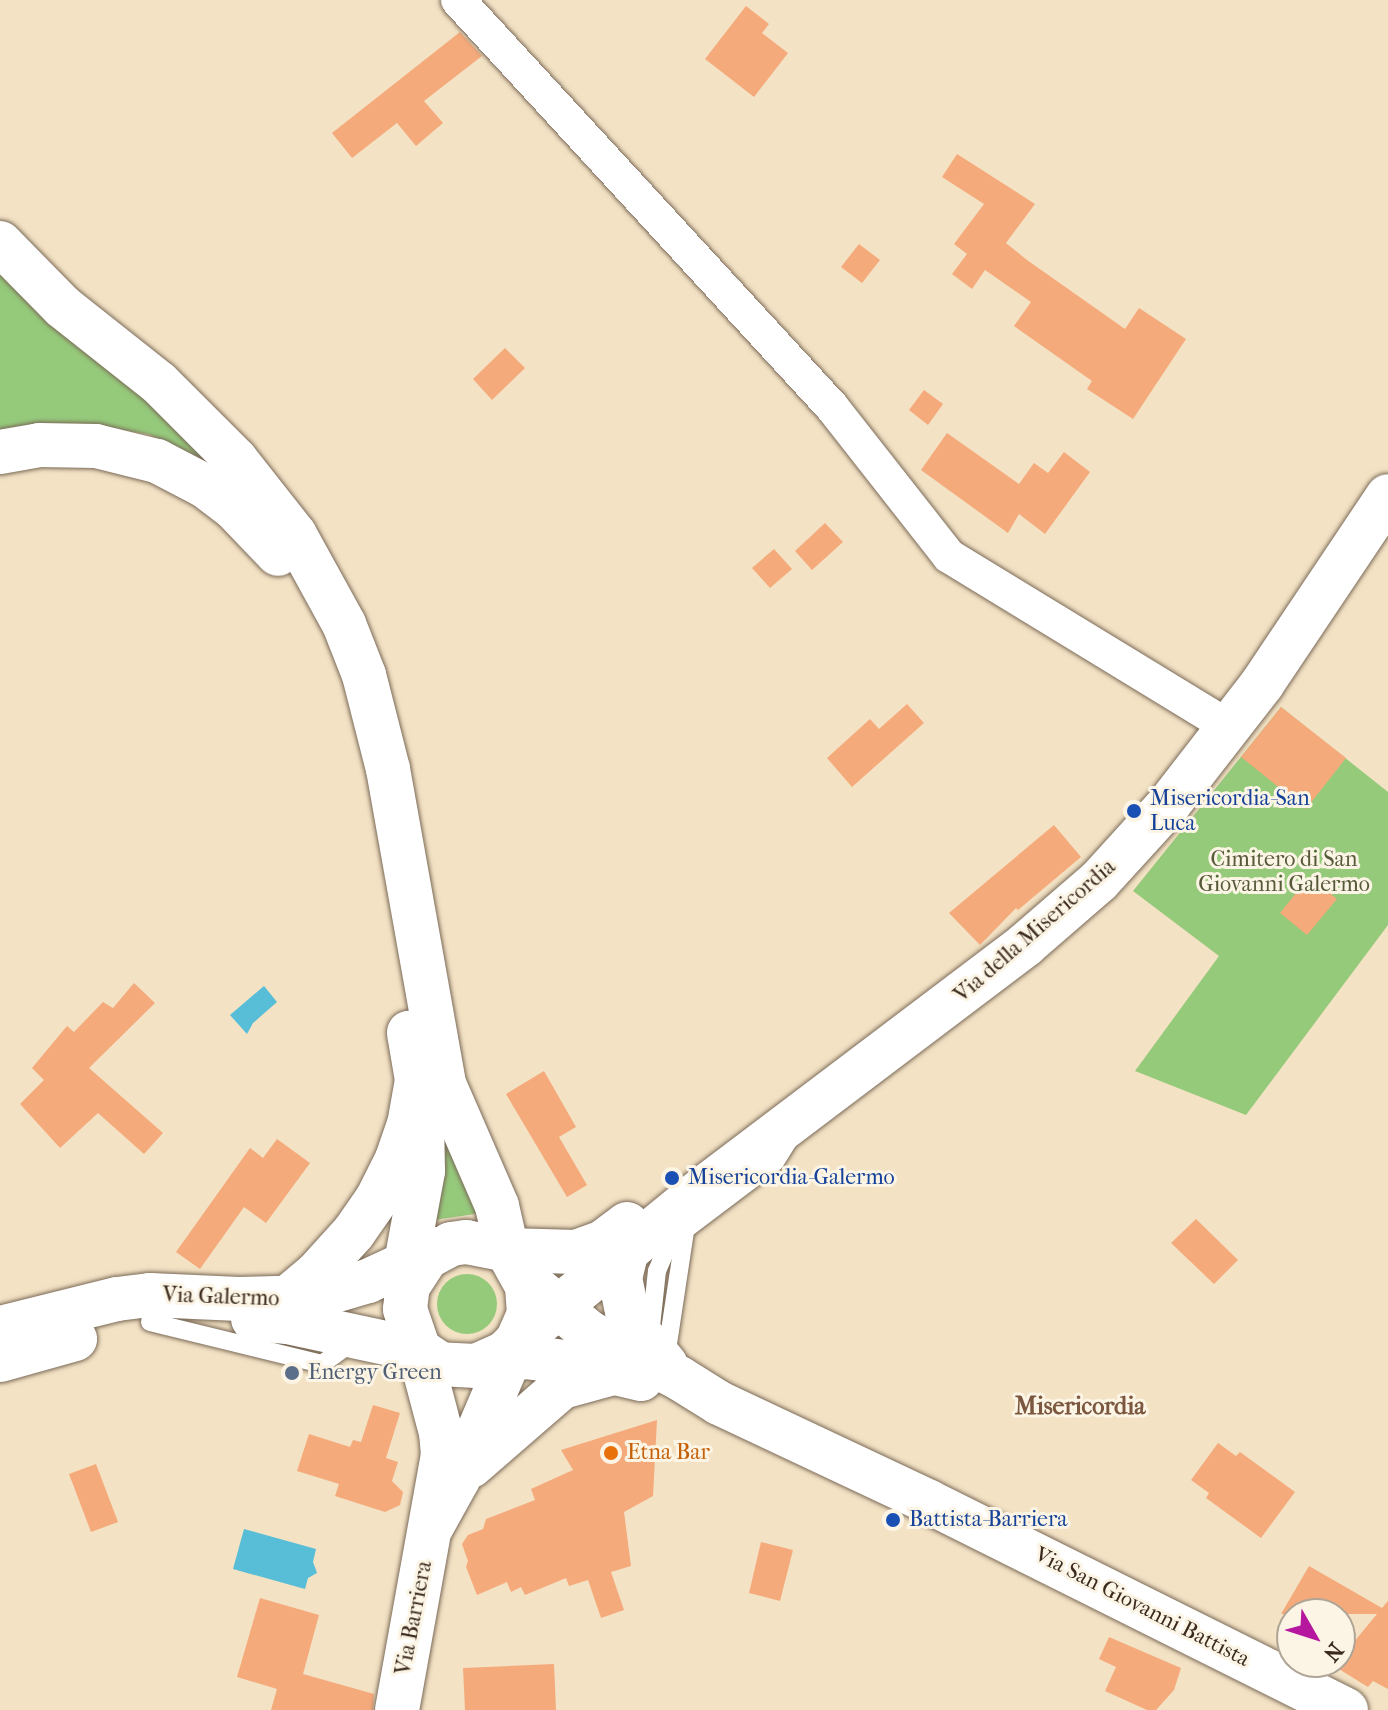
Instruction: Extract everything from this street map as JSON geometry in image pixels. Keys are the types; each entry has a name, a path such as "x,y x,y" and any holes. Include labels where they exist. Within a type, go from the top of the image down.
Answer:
{"main road":[{"path":"0,243 63,307 159,383 208,430 266,498 317,570 344,624 377,722 444,1084 497,1206 523,1258 557,1307 590,1333 719,1403"},
{"path":"0,452 39,445 96,446 157,461 205,486 233,507 254,526 293,574 337,675 358,744 417,1080 423,1128 423,1171 416,1270 407,1320 395,1351"},
{"name":"Via della Misericordia","path":"506,1353 557,1307 704,1188 936,1015 1099,881 1169,804 1229,727 1388,496"},
{"path":"286,1299 325,1265 377,1199 409,1125 417,1080"},
{"path":"416,1270 466,1242 523,1258 576,1252 603,1242 650,1208 704,1188"},
{"path":"627,1250 620,1278 622,1300 629,1321 653,1365"},
{"path":"432,1526 458,1479 506,1353 525,1328 530,1300 523,1258"},
{"name":"Via Galermo","path":"0,1328 117,1299 150,1295 286,1299 341,1291 416,1270"},
{"name":"Via Galermo","path":"0,1360 150,1322 241,1318 288,1322 395,1351"},
{"path":"395,1351 440,1364 476,1366 506,1353 574,1363 653,1365 719,1403"},
{"path":"395,1351 433,1400 442,1444 432,1526"},
{"path":"458,1479 562,1387 653,1365"},
{"name":"Via San Giovanni Battista","path":"719,1403 957,1515 1346,1710"},
{"name":"Via Barriera","path":"397,1710 432,1526"}],"street":[{"path":"458,0 832,407 949,556 1229,727"}],"lane":[{"path":"653,1365 685,1231 775,1162 807,1109"}],"green space":[{"path":"0,273 36,311 162,411 205,460 148,434 85,424 51,423 0,430"},
{"name":"Cimitero di San Giovanni Galermo","path":"1281,707 1388,792 1388,925 1246,1115 1135,1071 1219,956 1133,891"},
{"path":"441,1119 456,1166 477,1211 475,1214 434,1220"},
{"path":"467,1274 488,1283 497,1304 488,1325 467,1334 446,1325 437,1304 446,1283"}],"water":[{"path":"264,986 277,1002 253,1023 247,1034 230,1015"},
{"path":"244,1529 316,1549 313,1562 317,1573 308,1578 305,1589 233,1569"}],"building":[{"path":"746,6 769,24 762,33 788,53 754,97 705,59"},
{"path":"460,32 482,56 424,101 443,123 416,146 397,123 352,158 332,133"},
{"path":"957,154 1035,204 1006,243 1027,260 1125,329 1139,308 1186,339 1133,419 1087,389 1092,381 1014,326 1031,302 985,270 972,289 952,274 967,254 954,244 984,204 942,177"},
{"path":"859,244 880,260 862,283 841,267"},
{"path":"505,348 525,368 492,400 473,379"},
{"path":"924,390 943,404 928,425 909,410"},
{"path":"947,433 1019,484 1034,463 1048,473 1064,452 1090,472 1045,534 1019,514 1008,533 921,470"},
{"path":"825,523 843,542 812,570 795,551"},
{"path":"774,549 792,569 770,588 752,568"},
{"path":"907,704 924,723 852,787 827,758 870,719 879,729"},
{"path":"1281,707 1346,758 1306,809 1241,757"},
{"path":"1054,825 1081,857 1018,910 1016,908 980,945 949,913"},
{"path":"1309,877 1337,899 1307,935 1280,913"},
{"path":"134,983 155,1003 89,1068 163,1133 144,1154 98,1113 60,1148 20,1104 44,1080 32,1068 67,1026 74,1032 103,1002 113,1008"},
{"path":"544,1071 576,1127 559,1137 587,1185 567,1197 506,1094"},
{"path":"277,1139 310,1163 266,1223 244,1207 200,1269 176,1252 250,1148 263,1158"},
{"path":"1196,1219 1238,1260 1214,1284 1171,1243"},
{"path":"373,1405 400,1413 386,1458 398,1462 392,1481 403,1492 400,1505 385,1512 335,1496 339,1484 297,1471 309,1434 350,1447 353,1440 361,1442"},
{"path":"657,1420 653,1496 624,1512 631,1566 611,1572 624,1610 601,1618 588,1580 569,1586 566,1578 525,1595 521,1587 511,1592 507,1582 477,1595 466,1567 468,1561 462,1544 468,1535 483,1529 486,1519 535,1500 531,1489 573,1470 561,1450"},
{"path":"1218,1443 1236,1456 1240,1452 1295,1492 1261,1538 1206,1498 1209,1493 1191,1480"},
{"path":"96,1464 118,1522 91,1532 69,1474"},
{"path":"761,1542 793,1550 780,1601 749,1593"},
{"path":"1309,1566 1382,1608 1388,1601 1388,1689 1373,1681 1368,1687 1353,1678 1356,1678 1356,1639 1377,1614 1356,1614 1356,1598 1290,1598"},
{"path":"260,1598 319,1615 303,1674 374,1694 373,1710 271,1710 277,1689 237,1677"},
{"path":"1109,1637 1181,1668 1174,1690 1156,1710 1147,1710 1105,1691 1116,1667 1099,1659"},
{"path":"554,1664 556,1710 465,1710 463,1668"}],"place":[{"name":"Misericordia-San Luca","path":"1134,811"},
{"name":"Misericordia-Galermo","path":"672,1178"},
{"name":"Energy Green","path":"292,1373"},
{"name":"Etna Bar","path":"611,1453"},
{"name":"Battista-Barriera","path":"893,1520"}],"district":[{"name":"Misericordia","path":"1080,1407"}]}
